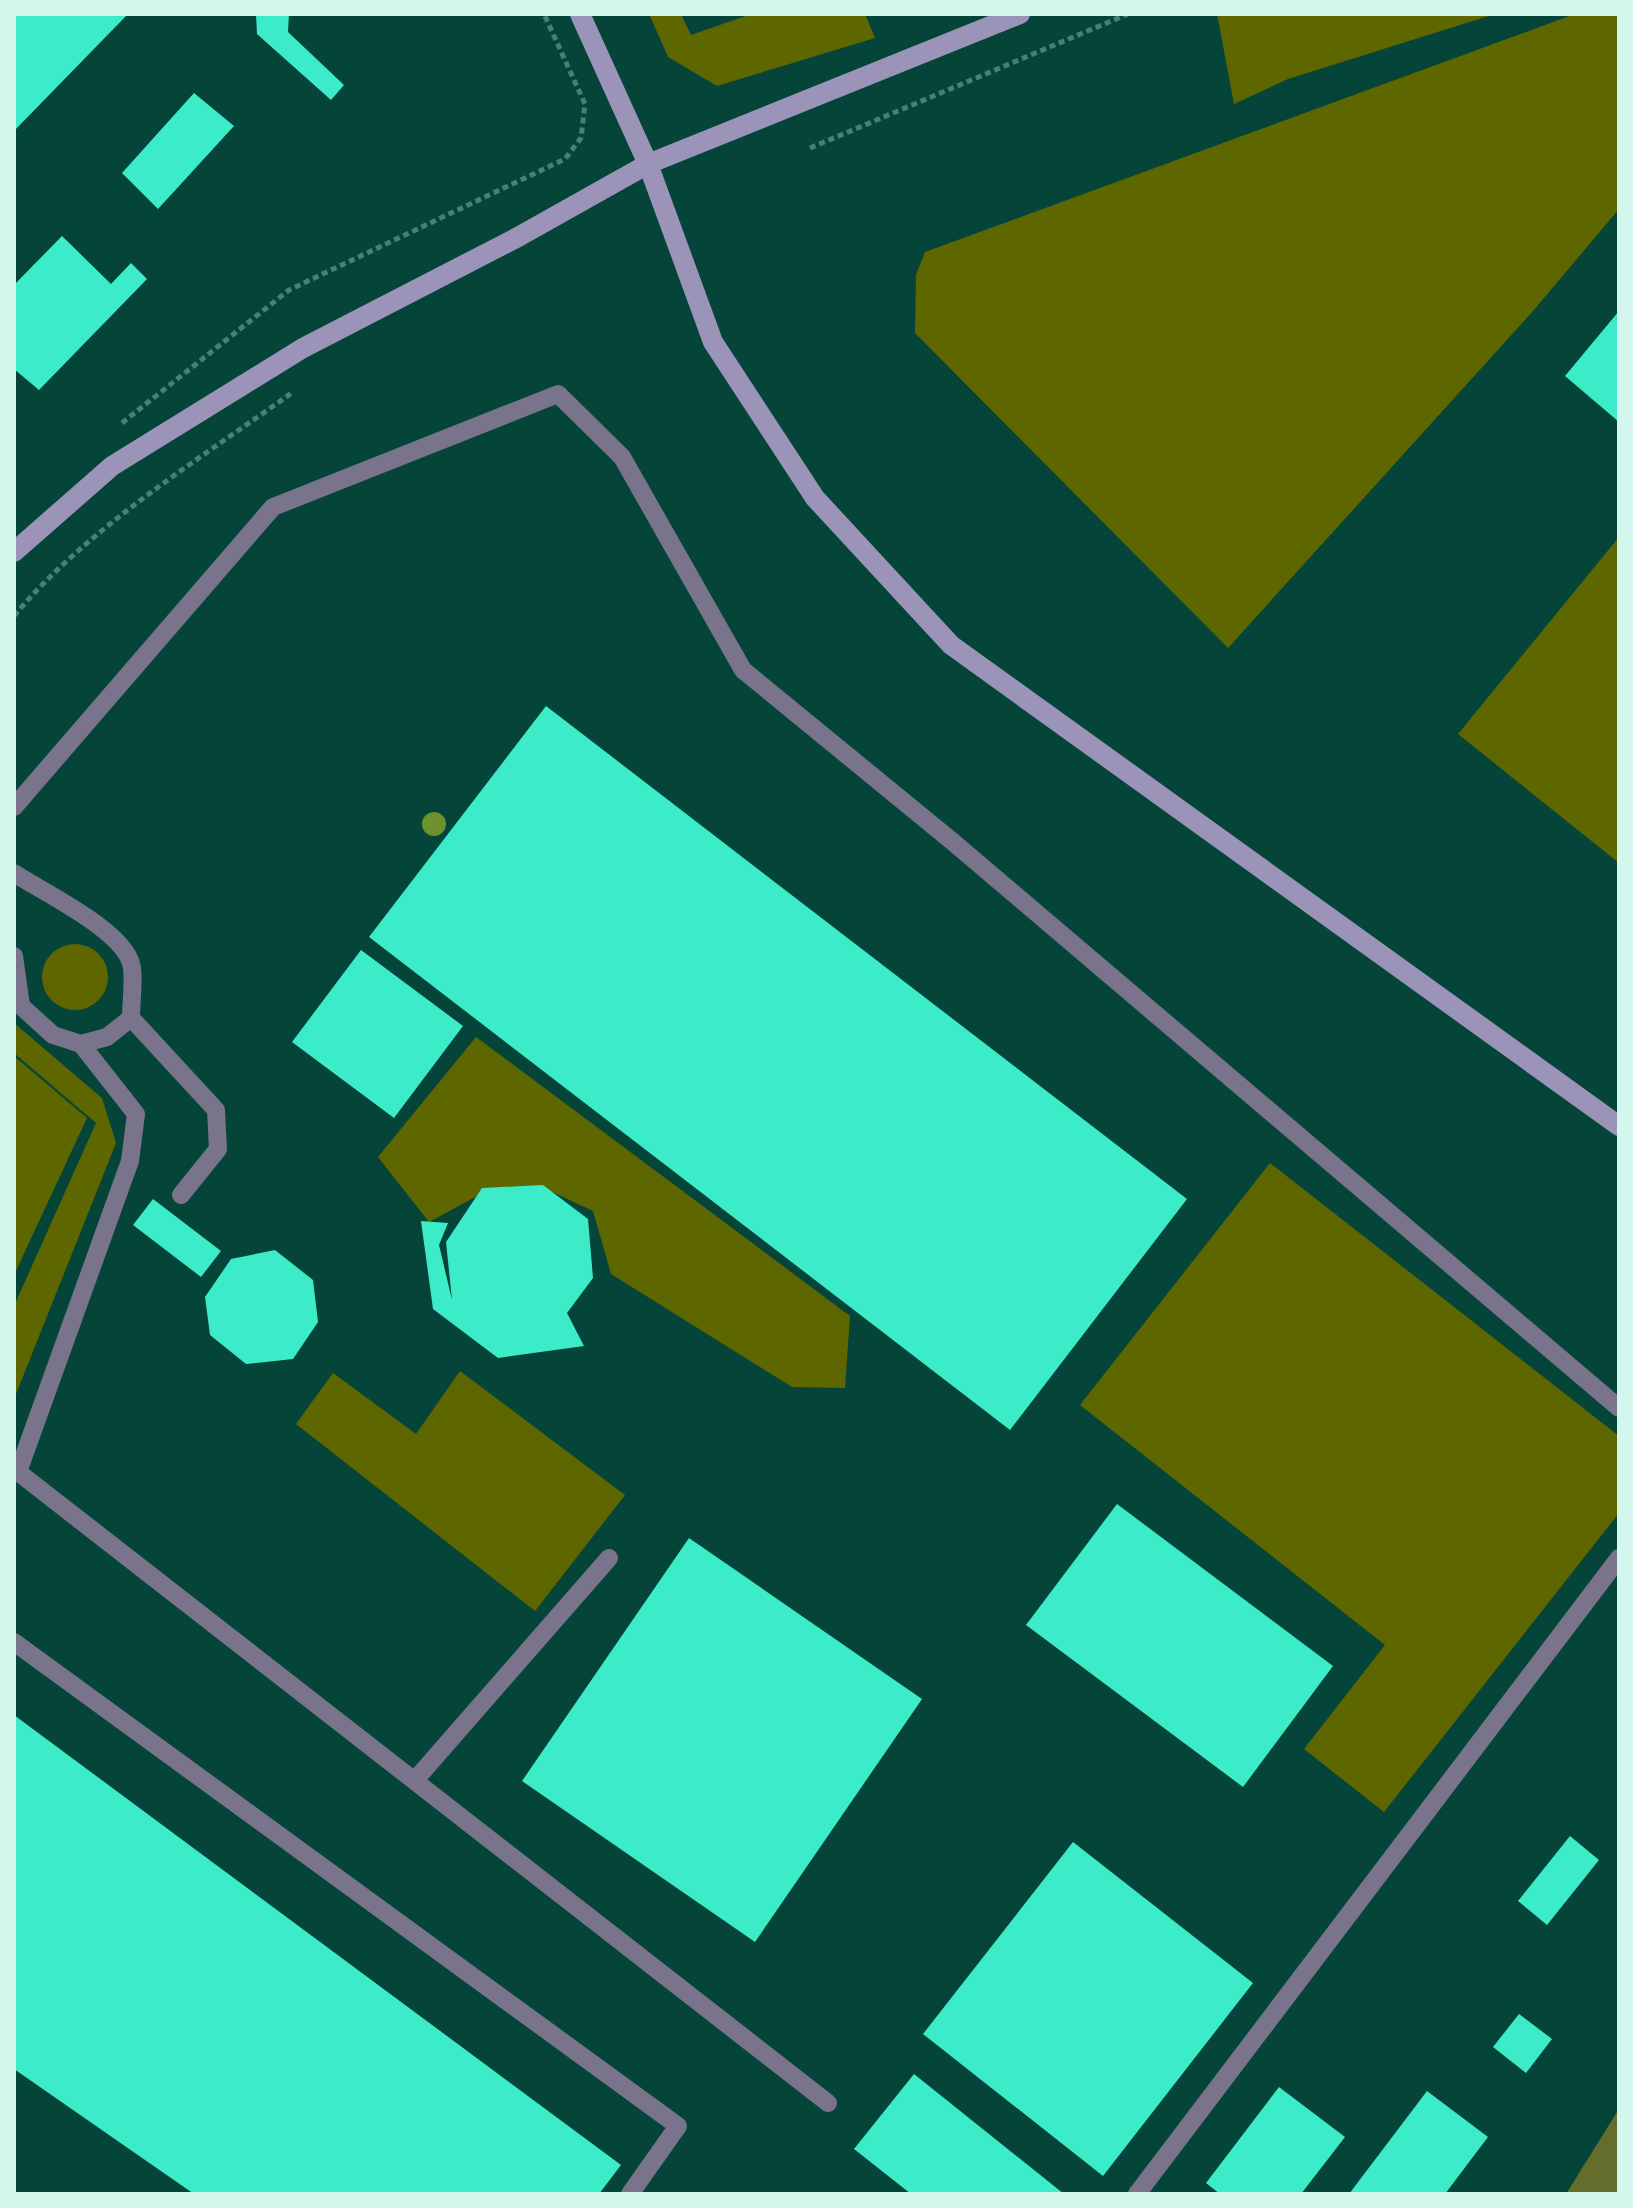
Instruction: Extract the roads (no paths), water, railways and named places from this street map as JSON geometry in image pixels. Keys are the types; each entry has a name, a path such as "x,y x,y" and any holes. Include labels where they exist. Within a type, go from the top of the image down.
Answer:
{"street":[{"path":"580,14 648,164 713,342 815,498 951,645 1619,1126"},
{"path":"14,552 112,466 303,348 518,237 648,164 1020,14"}],"lane":[{"path":"14,807 273,507 558,394 622,457 743,670 965,851 1619,1408"},
{"path":"14,873 94,921 117,941 132,965 131,1018 216,1110 218,1149 181,1195"},
{"path":"14,956 21,1006 53,1035 81,1044 107,1037 131,1018"},
{"path":"81,1044 136,1114 130,1161 18,1472 416,1779 828,2103"},
{"path":"416,1779 609,1558"},
{"path":"1137,2194 1619,1558"},
{"path":"14,1642 678,2126 630,2194"}]}
